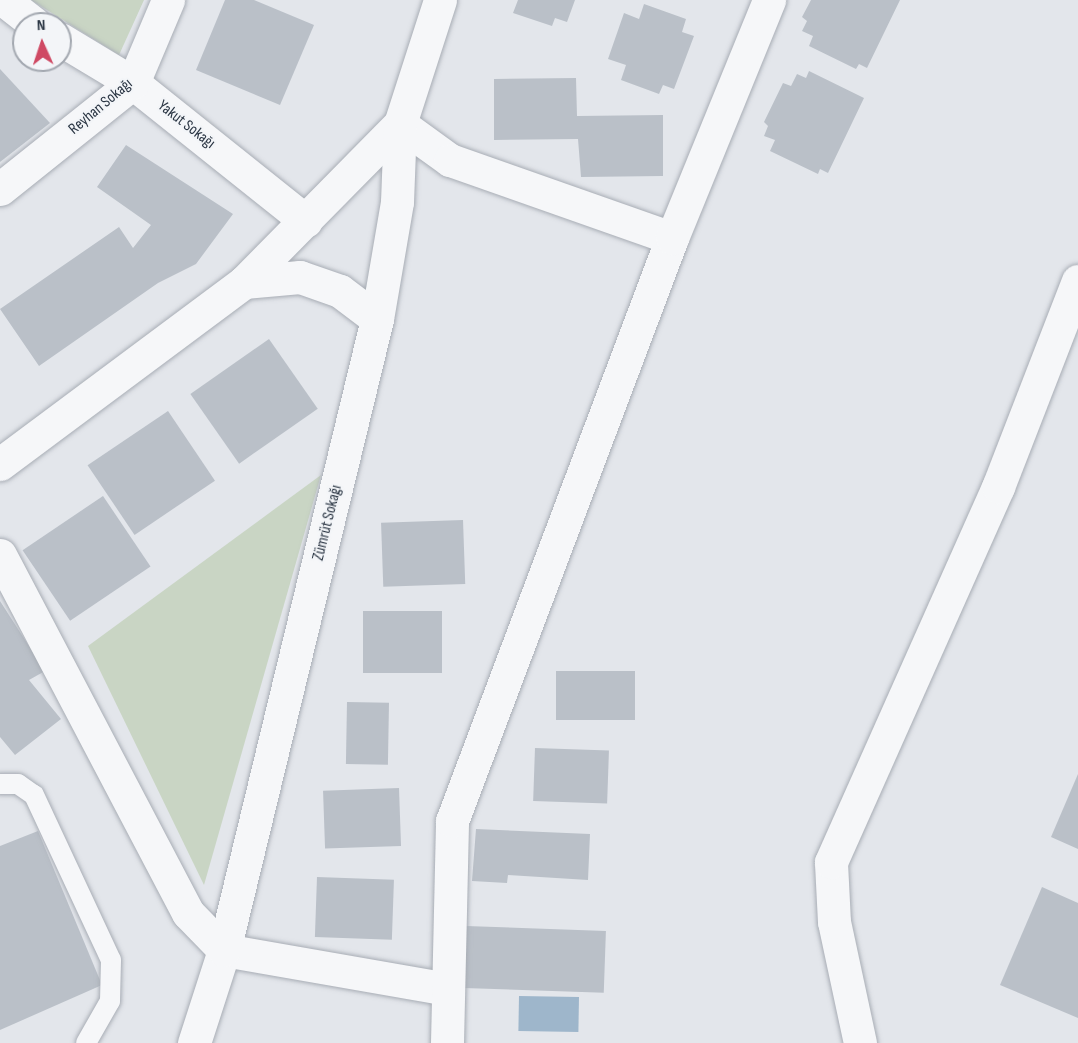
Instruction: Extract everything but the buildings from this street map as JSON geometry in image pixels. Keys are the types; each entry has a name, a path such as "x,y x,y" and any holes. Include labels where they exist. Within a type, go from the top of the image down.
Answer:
{"street":[{"path":"4,0 20,12"},
{"name":"Reyhan Sokağı","path":"0,189 133,84 168,0"},
{"name":"Zümrüt Sokağı","path":"194,1043 224,950 377,319 397,202 400,124 440,0"},
{"path":"447,1043 452,821 672,237 769,0"},
{"name":"Yakut Sokağı","path":"72,46 133,84 306,220"},
{"path":"0,464 244,282 400,124 450,160 672,237"},
{"path":"244,282 300,277 340,291 377,319"},
{"path":"860,1043 834,922 831,862 998,487 1078,281"},
{"path":"0,555 188,913 224,950 448,989"}],"lane":[{"path":"0,784 18,784 34,795 111,960 110,1001 86,1043"}],"green space":[{"path":"31,0 144,0 119,55 72,26 72,12 50,12"},
{"path":"321,475 204,885 88,646"}],"water":[{"path":"519,996 579,997 578,1032 518,1031"}]}
